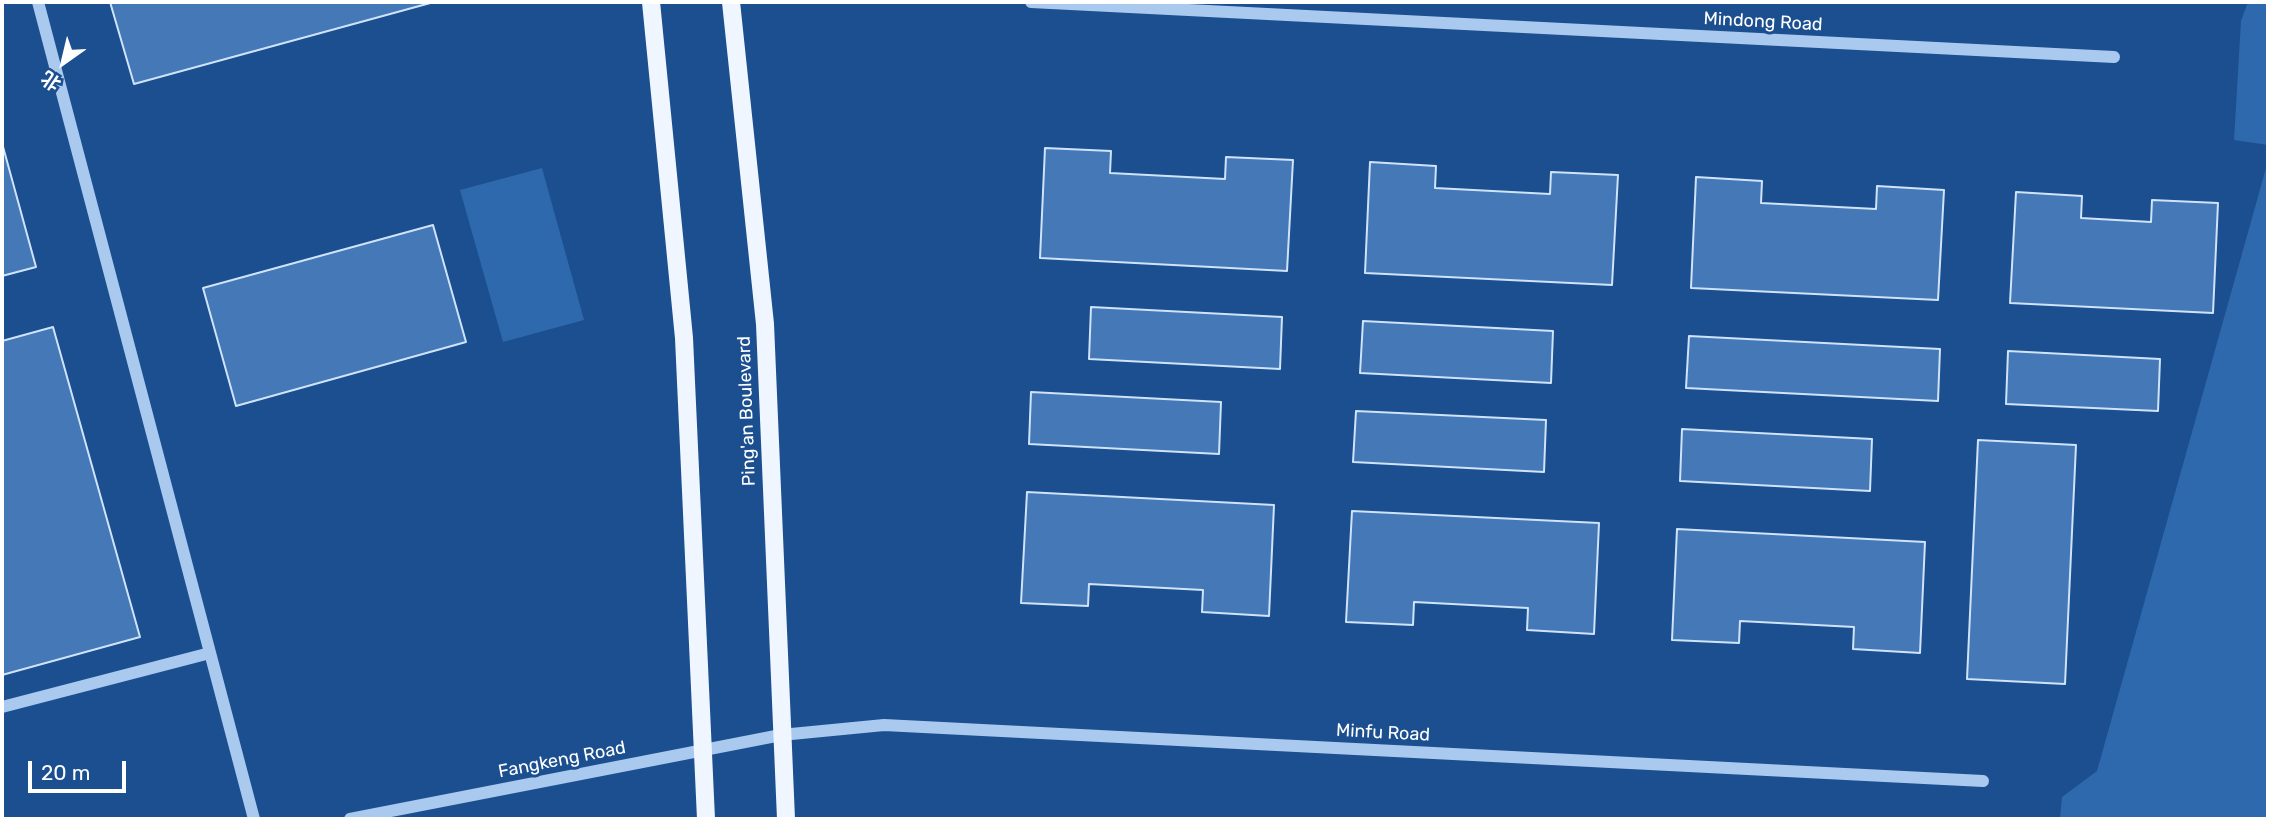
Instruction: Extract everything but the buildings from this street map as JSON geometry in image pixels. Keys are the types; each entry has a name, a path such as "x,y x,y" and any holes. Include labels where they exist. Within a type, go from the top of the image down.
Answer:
{"main road":[{"path":"651,2 684,338 706,819"},
{"name":"Ping'an Boulevard","path":"731,2 765,324 786,819"}],"street":[{"path":"38,2 254,819"},
{"name":"Mindong Road","path":"1031,2 2114,57"},
{"path":"2,707 210,653"},
{"name":"Minfu Road","path":"781,735 884,725 1983,781"},
{"name":"Fangkeng Road","path":"350,819 781,735"}],"shaded area":[{"path":"2248,2 2268,2 2268,145 2234,140 2241,21"},
{"path":"2268,161 2268,819 2060,819 2062,797 2097,771"},
{"path":"542,168 584,320 503,342 460,190"}]}
